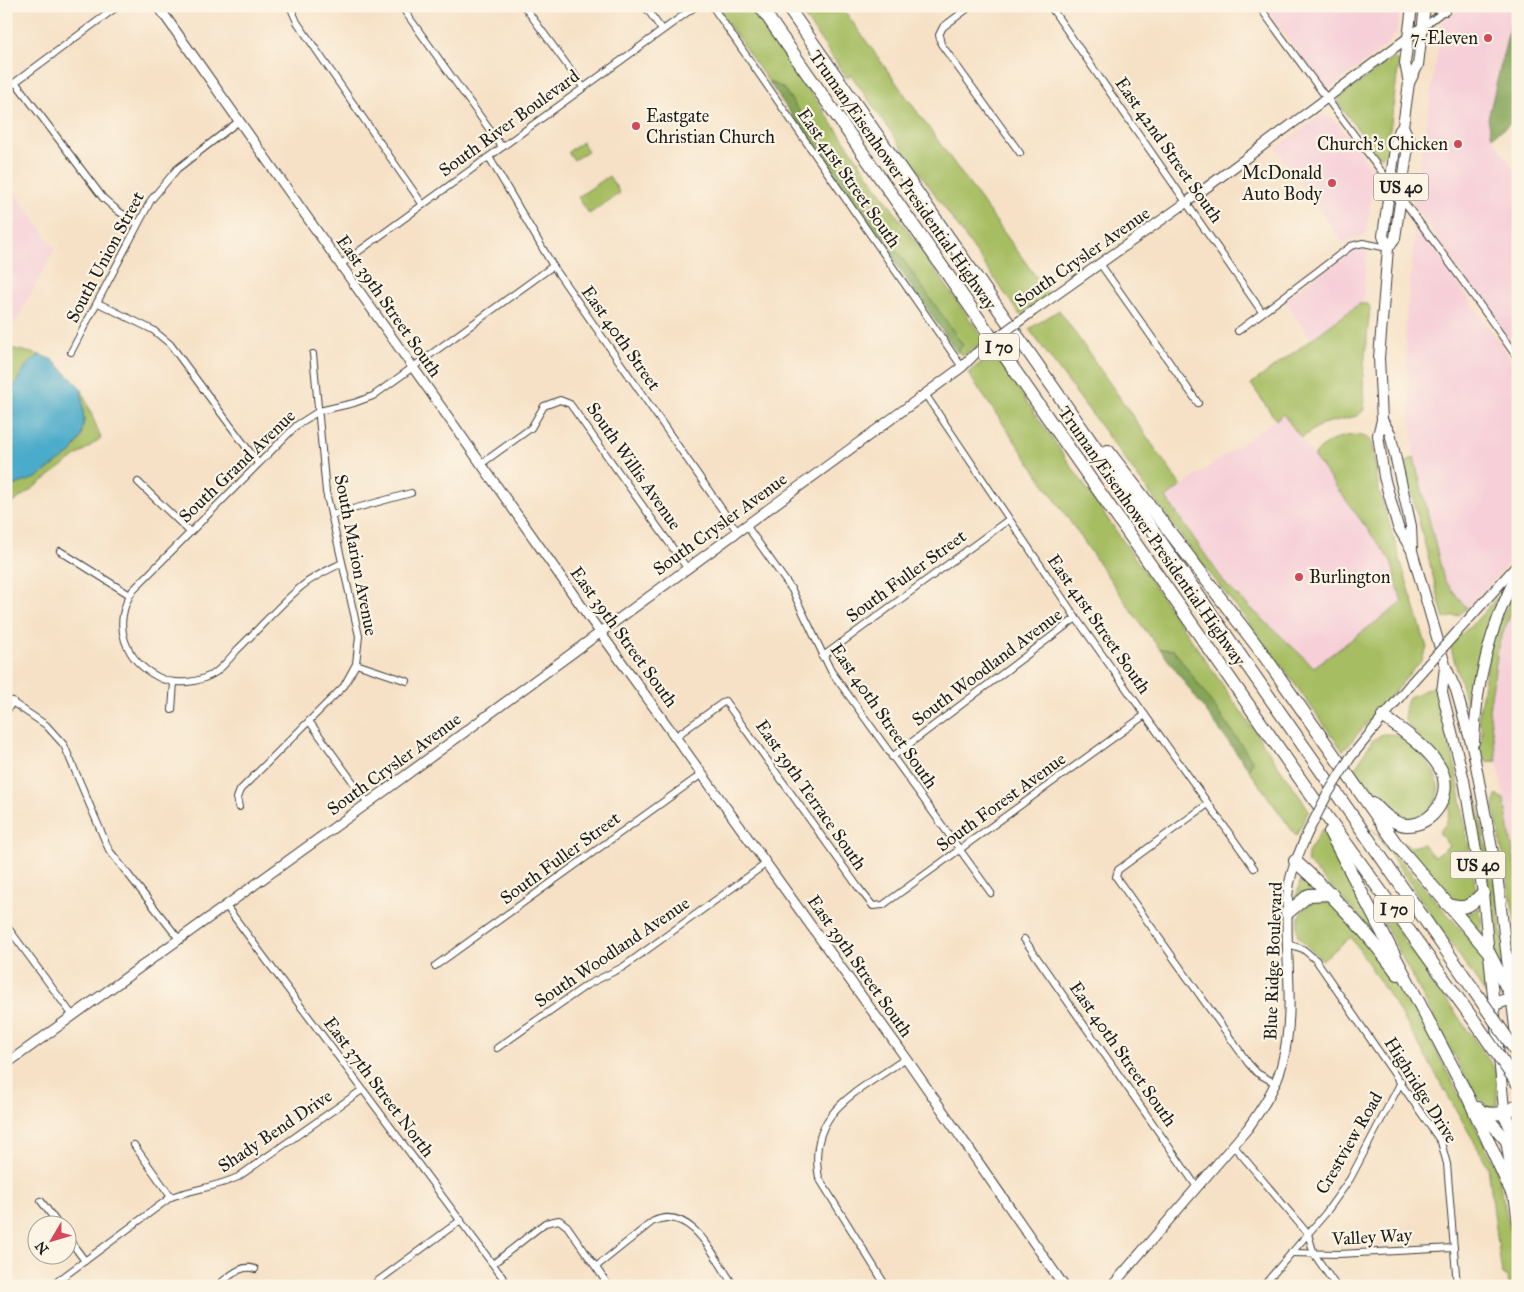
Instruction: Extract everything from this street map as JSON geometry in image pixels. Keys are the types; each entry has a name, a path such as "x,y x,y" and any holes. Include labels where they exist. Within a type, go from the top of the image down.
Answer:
{"highway":[{"name":"Truman/Eisenhower Presidential Highway","path":"760,6 1312,796 1476,1022 1518,1084"},
{"name":"Truman/Eisenhower Presidential Highway","path":"787,6 1518,1054"},
{"path":"1033,357 1263,654 1397,845 1488,951 1515,999 1494,1004"},
{"path":"1356,784 1383,814 1404,825 1417,824 1430,818 1443,800 1444,778 1440,767 1422,746 1382,716"},
{"path":"1312,796 1394,950 1412,994 1468,1097 1513,1195"},
{"path":"1295,861 1332,894 1369,935 1412,994"},
{"path":"1446,904 1458,908 1466,907 1483,893"},
{"path":"1287,913 1309,895 1332,894"},
{"path":"1508,958 1518,974"},
{"path":"1468,1097 1512,1143"},
{"path":"1482,1112 1492,1116 1504,1113 1518,1105"},
{"path":"1504,1113 1512,1143 1518,1154"}],"main road":[{"name":"East 39th Street South","path":"158,6 600,632 906,1058 1064,1286"},
{"name":"US 40","path":"1409,83 1405,63 1412,6"},
{"name":"US 40","path":"1425,6 1418,65 1409,83 1403,126 1397,134 1383,236 1388,248 1379,358 1382,420 1378,435 1384,477 1398,527 1412,551 1445,665 1456,690 1473,750 1497,874 1515,999 1518,1054"},
{"path":"1434,6 1447,8"},
{"name":"South Crysler Avenue","path":"6,1064 368,803 962,367 975,354 1032,311 1101,265 1421,28"},
{"name":"US 40","path":"1388,248 1395,238 1409,139 1403,126"},
{"name":"Blue Ridge Boulevard","path":"1112,1286 1233,1145 1265,1103 1276,1083 1287,1041 1288,891 1295,861 1306,834 1327,794 1350,758 1382,716 1518,564"},
{"path":"1473,750 1477,692 1482,664 1493,628 1518,572"},
{"name":"US 40","path":"1445,665 1442,692 1464,780 1483,893 1504,1113"},
{"path":"1512,1143 1513,1195 1518,1222"}],"street":[{"path":"6,89 118,6"},
{"path":"290,6 297,22 423,205"},
{"path":"401,6 502,147"},
{"path":"524,6 582,87"},
{"path":"645,6 662,30"},
{"name":"South River Boulevard","path":"340,265 582,87 696,6"},
{"name":"East 41st Street South","path":"712,6 962,367"},
{"path":"972,6 943,27 940,38 941,44 1020,153"},
{"name":"East 42nd Street South","path":"1050,6 1262,312"},
{"path":"1259,6 1326,100 1400,194 1518,359"},
{"name":"South Crysler Avenue","path":"1421,28 1447,8"},
{"path":"16,82 103,198 118,211 137,223"},
{"name":"South Union Street","path":"71,352 98,303 137,223 151,200 177,169 239,122"},
{"name":"East 40th Street","path":"489,156 553,266 737,531"},
{"path":"1238,331 1350,246 1363,243 1388,248"},
{"path":"1101,265 1198,403"},
{"name":"South Grand Avenue","path":"130,595 297,425 319,411 354,403 373,396 553,266"},
{"path":"98,303 153,330 170,344 258,463"},
{"name":"South Marion Avenue","path":"239,807 237,798 240,790 344,686 356,664 359,636 326,492 313,354"},
{"name":"East 41st Street South","path":"925,394 982,476 1008,520 1076,618 1254,868"},
{"name":"South Willis Avenue","path":"481,464 527,431 544,406 560,400 570,404 688,568"},
{"path":"138,482 190,532"},
{"path":"331,515 411,493"},
{"name":"South Fuller Street","path":"822,657 1008,520"},
{"name":"East 40th Street South","path":"746,525 792,590 804,611 822,657 892,758 991,894"},
{"path":"60,551 130,595 122,622 128,649 137,662 148,672 174,682 196,681 216,672 302,586 320,574 342,564"},
{"name":"South Woodland Avenue","path":"892,758 1076,618"},
{"path":"356,664 407,681"},
{"path":"172,710 174,682"},
{"path":"6,712 9,699 46,725 64,745 109,850 179,940"},
{"name":"East 39th Terrace South","path":"676,737 725,700 873,906"},
{"name":"South Forest Avenue","path":"873,906 890,902 1145,715"},
{"path":"309,721 368,803"},
{"name":"South Fuller Street","path":"435,966 702,774"},
{"path":"1464,780 1477,777"},
{"path":"1208,804 1118,870 1116,877 1248,1062 1257,1073 1276,1083"},
{"name":"South Woodland Avenue","path":"496,1048 586,985 623,967 767,863"},
{"name":"East 37th Street North","path":"226,906 362,1090 461,1220 496,1262 509,1286"},
{"path":"6,925 73,1016"},
{"name":"East 40th Street South","path":"1024,939 1197,1187"},
{"name":"Highridge Drive","path":"1288,944 1303,949 1316,960 1401,1082 1443,1149 1447,1164 1457,1286"},
{"path":"886,1286 819,1178 816,1161 818,1139 823,1126 835,1108 906,1058"},
{"name":"Crestview Road","path":"1263,1286 1308,1234 1350,1179 1401,1082"},
{"name":"Shady Bend Drive","path":"51,1286 171,1198 189,1191 220,1185 238,1178 362,1090"},
{"path":"134,1145 171,1198"},
{"path":"1233,1145 1308,1234 1314,1254 1336,1286"},
{"path":"40,1201 50,1214"},
{"path":"597,1266 609,1254 661,1218 680,1219 688,1224 734,1286"},
{"path":"371,1286 461,1220"},
{"path":"496,1262 545,1223 558,1220 568,1226 609,1286"},
{"name":"Valley Way","path":"1292,1253 1314,1254 1454,1248"},
{"path":"78,1252 84,1261"},
{"path":"217,1286 242,1268 250,1267 256,1269"}],"shaded area":[{"path":"1264,6 1402,6 1396,33 1386,46 1332,87 1326,88 1320,85"},
{"path":"1458,6 1511,6 1511,22 1488,119 1492,137 1518,175 1518,352 1413,204 1443,18"},
{"path":"1322,115 1333,118 1374,170 1366,236 1355,237 1343,244 1276,148"},
{"path":"12,188 55,249 6,339 6,193"},
{"path":"1416,223 1518,369 1518,554 1467,608 1444,580 1414,457 1405,330"},
{"path":"1359,246 1367,247 1363,303 1311,339 1284,300 1346,253"},
{"path":"1283,414 1391,561 1402,603 1314,667 1227,586 1165,498"},
{"path":"1518,596 1518,881 1489,710 1499,643"}],"green space":[{"path":"716,6 750,6 985,341 964,355 957,352 962,344 783,88 768,81"},
{"path":"797,6 841,6 1049,295 1020,315 851,75 847,78"},
{"path":"1511,22 1517,58 1518,83 1515,120 1492,137 1488,119"},
{"path":"1393,58 1399,62 1387,152 1382,157 1376,153 1337,102"},
{"path":"768,81 783,88 963,345 957,352"},
{"path":"582,142 588,151 574,160 568,152"},
{"path":"609,176 620,193 589,214 578,197"},
{"path":"1359,304 1368,304 1370,308 1363,376 1364,410 1357,416 1322,424 1301,438 1283,414 1276,420 1251,384"},
{"path":"1059,310 1181,486 1166,498 1227,586 1314,667 1402,603 1391,561 1314,457 1324,445 1340,438 1357,435 1371,440 1379,490 1427,648 1421,661 1343,751 1284,669 1185,541 1029,329"},
{"path":"6,347 40,355 20,376 6,402"},
{"path":"993,353 1309,810 1296,836 1249,770 1252,760 1174,650 1160,649 1142,626 968,373"},
{"path":"81,388 101,438 6,508 6,488 36,478 72,452 81,437 84,420"},
{"path":"1414,457 1444,580 1467,608 1459,615 1444,619 1407,475 1407,462"},
{"path":"1501,593 1504,595 1479,662 1471,720 1450,645 1475,622"},
{"path":"1518,596 1499,643 1489,710 1497,761 1488,761 1483,760 1479,753 1482,730 1478,719 1491,642 1511,597"},
{"path":"1160,649 1174,650 1252,760 1249,770"},
{"path":"1437,685 1456,770 1476,890 1470,901 1455,903 1399,841 1411,847 1423,844 1434,857 1449,846 1439,832 1445,825 1450,812 1443,772 1405,720 1405,706 1409,697"},
{"path":"1382,734 1398,735 1411,743 1433,771 1438,794 1430,809 1419,817 1408,819 1387,809 1368,789 1354,770 1372,741"},
{"path":"1475,791 1496,893 1509,990 1495,956 1488,883 1475,806"},
{"path":"1496,795 1504,799 1518,881 1518,937 1494,808"},
{"path":"1372,828 1479,950 1484,959 1487,996"},
{"path":"1322,829 1378,929 1380,942 1357,914 1307,862 1308,853"},
{"path":"1302,874 1322,891 1295,901"},
{"path":"1365,884 1497,1072 1497,1110 1488,1108 1471,1088"},
{"path":"1315,901 1331,903 1380,955 1414,1007 1496,1167 1516,1257 1518,1286 1509,1286 1508,1277 1502,1275 1488,1166 1406,1022 1351,937 1322,960 1298,937 1297,925 1300,915 1306,907"},
{"path":"1480,908 1484,942 1459,915 1471,913"}],"water":[{"path":"40,355 53,360 81,388 84,420 81,437 72,452 36,478 6,488 6,402 20,375 30,362"}],"place":[{"name":"7-Eleven","path":"1488,38"},
{"name":"Eastgate Christian Church","path":"636,126"},
{"name":"Church's Chicken","path":"1458,144"},
{"name":"McDonald Auto Body","path":"1332,183"},
{"name":"Burlington","path":"1299,577"}]}
